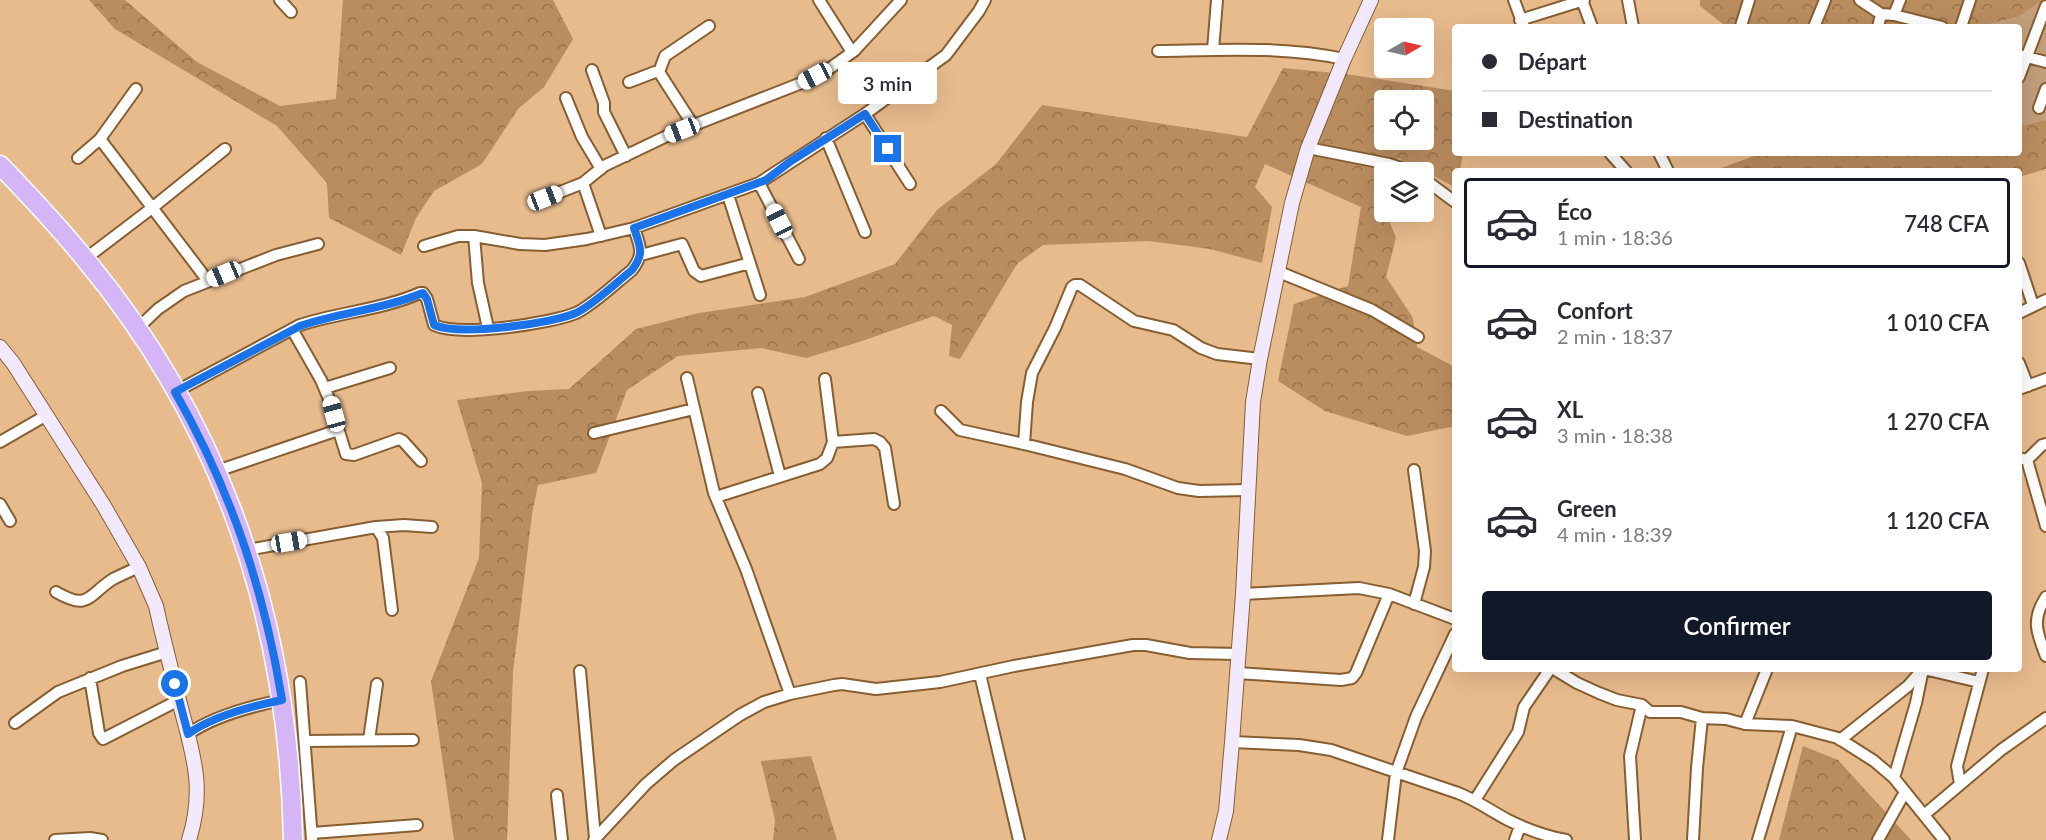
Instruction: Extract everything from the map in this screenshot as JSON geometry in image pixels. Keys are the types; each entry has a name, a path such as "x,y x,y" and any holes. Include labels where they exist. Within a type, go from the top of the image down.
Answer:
{"highway":[{"path":"0,165 85,259 137,329 175,392 217,471 247,550 272,638 290,759 293,840"}],"street":[{"path":"280,0 291,12"},
{"path":"819,0 852,52"},
{"path":"545,198 583,183 601,169 693,125 804,82 826,71 852,52 901,0"},
{"path":"424,246 458,236 545,245 601,236 634,228 759,183 865,114 946,55 985,0"},
{"path":"1213,50 1217,0"},
{"path":"1219,840 1226,811 1232,742 1243,594 1253,402 1260,359 1292,203 1308,148 1371,0"},
{"path":"1514,0 1522,24 1583,0 1591,24"},
{"path":"1628,0 1632,24"},
{"path":"1741,24 1749,0"},
{"path":"1815,24 1825,0"},
{"path":"1860,0 1881,14 1930,24"},
{"path":"1894,15 1900,0"},
{"path":"1962,24 1970,0"},
{"path":"2046,6 2023,57 2046,62"},
{"path":"1879,24 1881,14"},
{"path":"659,72 665,56 709,26"},
{"path":"1158,51 1286,50 1344,59"},
{"path":"592,70 604,103 604,112 626,156"},
{"path":"659,72 693,125"},
{"path":"629,82 659,72"},
{"path":"78,158 100,139 136,89"},
{"path":"2039,108 2046,89"},
{"path":"566,98 582,137 601,169"},
{"path":"865,114 910,184"},
{"path":"826,138 865,232"},
{"path":"100,139 208,281"},
{"path":"1308,148 1379,162"},
{"path":"85,259 225,149"},
{"path":"1613,156 1623,168"},
{"path":"583,183 601,236"},
{"path":"759,183 799,259"},
{"path":"1434,186 1452,200"},
{"path":"728,195 760,295"},
{"path":"634,228 641,255"},
{"path":"474,236 477,283 488,328"},
{"path":"137,329 175,296 276,255 318,244"},
{"path":"175,392 292,329 315,321 384,307 423,293 427,299 434,325 440,328 460,330 526,325 576,313 632,270 641,255 682,244 694,271 701,276 750,263"},
{"path":"1279,272 1372,310 1418,337"},
{"path":"2022,272 2033,305"},
{"path":"1024,444 1032,373 1055,328 1072,287 1075,285 1080,285 1134,321 1173,330 1201,348 1217,354 1260,359"},
{"path":"2022,311 2046,300"},
{"path":"292,329 325,388 344,451 349,455 399,439 421,461"},
{"path":"0,347 13,363 104,506 139,567 156,606 194,757 198,797 189,840"},
{"path":"325,388 390,368"},
{"path":"687,378 716,497 746,569 790,694"},
{"path":"716,497 820,464 827,458 833,442 825,379"},
{"path":"2023,388 2046,379"},
{"path":"758,393 780,476"},
{"path":"594,434 694,409"},
{"path":"941,411 960,430 1125,469 1178,488 1199,491 1247,490"},
{"path":"0,442 45,416"},
{"path":"217,471 338,430"},
{"path":"833,442 874,439 880,442 885,448 894,504"},
{"path":"2046,444 2023,459 2046,526"},
{"path":"1414,470 1425,551 1424,567 1414,604"},
{"path":"0,504 10,521"},
{"path":"247,550 376,526 432,527"},
{"path":"376,526 383,538 392,610"},
{"path":"56,591 67,598 81,601 92,598 113,579 139,567"},
{"path":"1243,594 1359,588 1389,594 1452,618"},
{"path":"1237,673 1341,680 1352,678 1389,594"},
{"path":"2046,597 2040,607 2036,622 2046,656"},
{"path":"1388,840 1396,773 1416,717 1452,640"},
{"path":"595,839 646,784 674,760 740,715 764,702 790,694 842,684 876,689 940,682 1118,646 1146,645 1190,653 1239,654"},
{"path":"15,723 58,692 122,666 167,652"},
{"path":"580,671 595,839"},
{"path":"1475,800 1518,732 1524,707 1548,672"},
{"path":"1559,672 1577,684 1599,693 1642,705 1650,712 1681,712 1702,718 1726,719 1745,724 1792,726 1824,733 1874,761 1894,778 1944,840"},
{"path":"1745,724 1766,672"},
{"path":"1840,740 1908,686 1920,672"},
{"path":"1894,778 1916,703 1922,672"},
{"path":"1936,672 1979,682"},
{"path":"1960,784 1957,766 1982,672"},
{"path":"980,674 1019,840"},
{"path":"90,678 99,733 103,739 179,700"},
{"path":"300,682 312,836 417,825"},
{"path":"369,740 377,684"},
{"path":"188,734 200,725 257,705 282,700"},
{"path":"1635,840 1630,756 1642,705"},
{"path":"1693,840 1702,718"},
{"path":"1924,815 2001,750 2046,718"},
{"path":"1758,840 1792,726"},
{"path":"305,741 414,740"},
{"path":"1232,742 1299,745 1331,750 1475,800 1520,826 1543,835 1566,840"},
{"path":"1878,840 1905,792"},
{"path":"557,795 562,840"},
{"path":"1515,840 1520,826"},
{"path":"55,840 90,838 102,840"}],"shaded area":[{"path":"2046,0 2046,120 2022,125 2022,24 1989,24 2018,17"}],"green space":[{"path":"89,0 125,0 197,62 280,106 336,99 343,0 553,0 573,39 544,87 518,109 482,164 434,191 416,218 401,255 329,218 327,183 277,126 115,29"},
{"path":"1700,0 2043,0 2018,17 1989,24 1723,24 1700,6"},
{"path":"1283,68 1346,74 1452,91 1452,156 1462,156 1460,168 1452,168 1452,185 1434,176 1434,162 1406,162 1398,158 1394,162 1374,162 1374,222 1390,222 1396,238 1386,277 1413,318 1417,347 1452,365 1452,427 1407,436 1325,411 1278,381 1294,304 1348,286 1361,207 1265,164 1255,187 1272,207 1262,263 1210,249 1148,241 1043,245 1017,264 960,359 949,356 952,325 934,316 806,358 761,348 678,356 627,390 596,473 538,485 532,514 513,673 507,840 454,840 431,681 479,558 482,483 457,400 528,391 569,389 636,329 699,313 805,297 895,264 937,210 996,164 1042,105 1247,137"},
{"path":"2046,120 2046,169 2022,176 2022,168 1721,168 1754,156 2022,156 2022,125"},
{"path":"1803,746 1838,760 1911,840 1779,840"},
{"path":"811,756 837,840 773,840 775,820 761,761"}],"route":[{"path":"175,684 188,734 200,725 257,705 282,700 272,638 247,550 217,471 175,392 300,326 384,307 423,293 427,299 432,321 440,328 460,330 526,325 576,313 632,270 638,262 641,255 634,228 766,180 791,161 865,114 888,149"}]}
